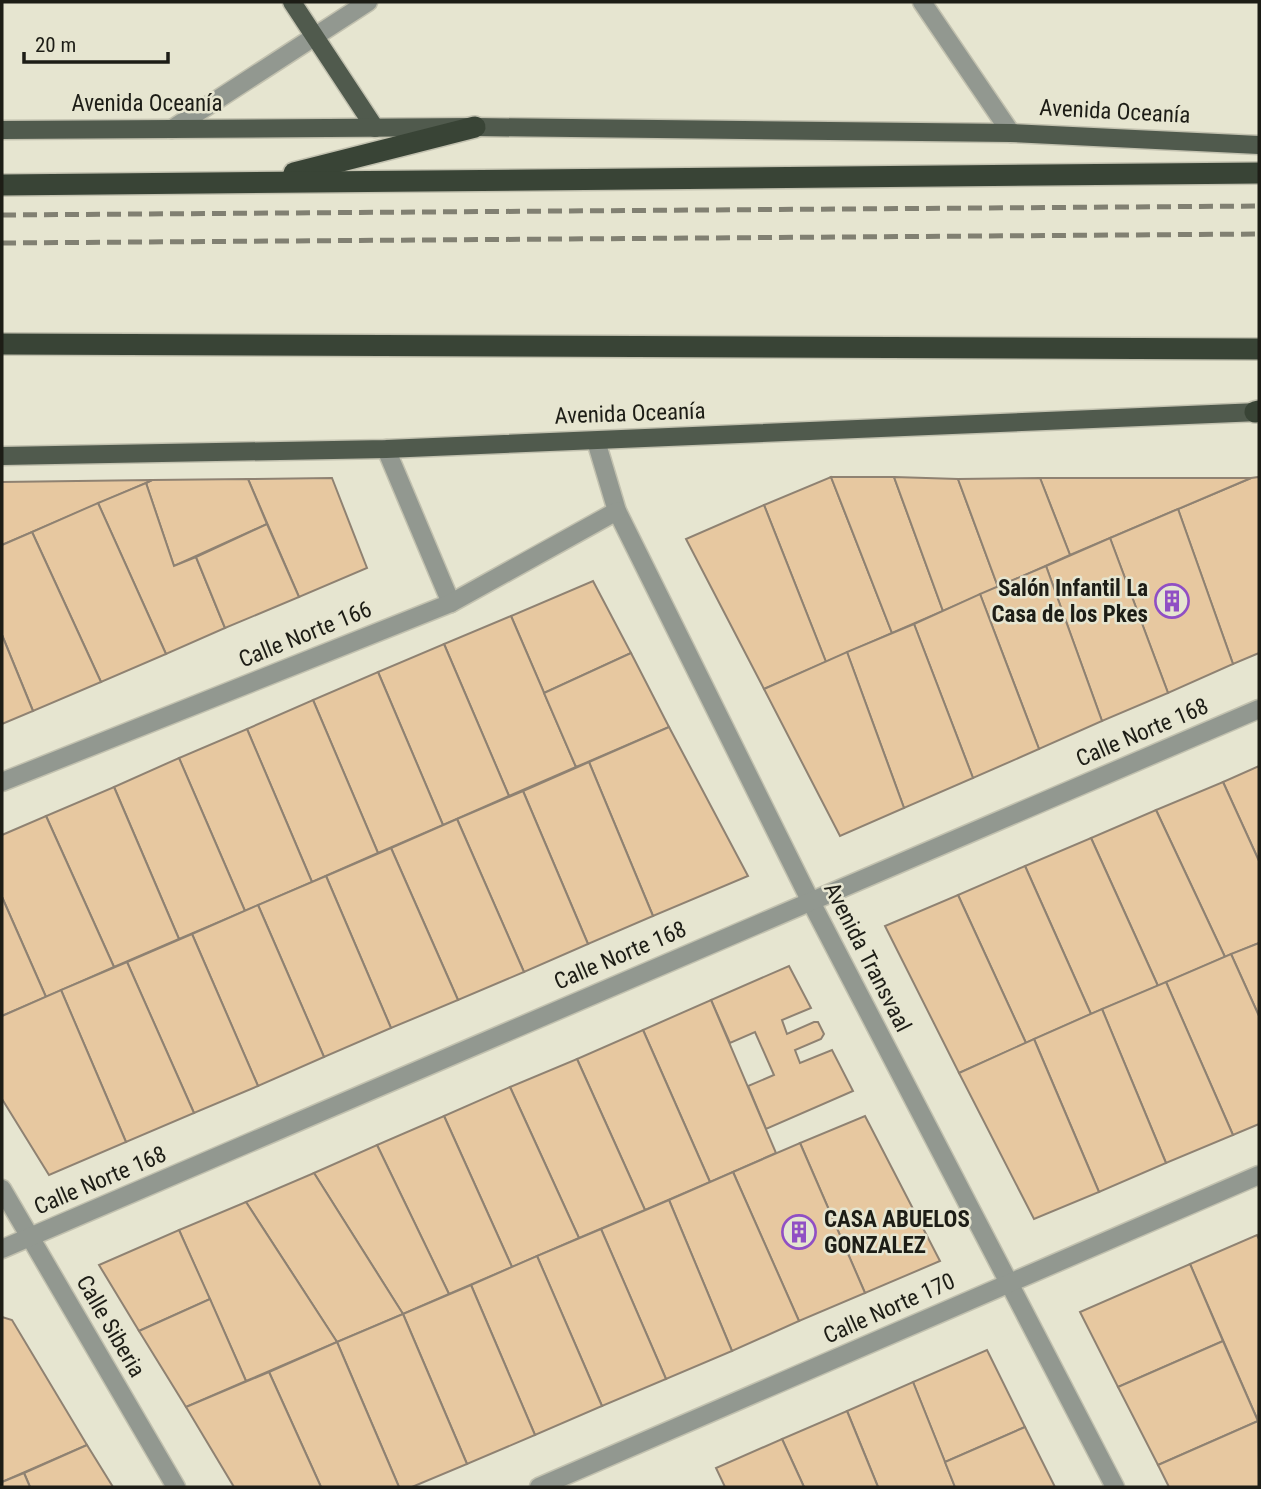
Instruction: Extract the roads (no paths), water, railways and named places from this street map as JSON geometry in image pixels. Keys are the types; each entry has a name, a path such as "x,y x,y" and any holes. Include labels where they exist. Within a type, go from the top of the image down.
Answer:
{"highway":[{"path":"261,182 475,127"},
{"path":"2,185 1259,173"},
{"path":"2,344 1259,349"}],"main road":[{"path":"292,2 375,128"},
{"name":"Avenida Oceanía","path":"2,130 475,127 1011,133 1259,145"},
{"name":"Avenida Oceanía","path":"2,456 386,449 1258,412"}],"street":[{"path":"172,129 368,2"},
{"path":"922,2 1011,133"},
{"name":"Avenida Transvaal","path":"596,441 617,511 810,900 1115,1487"},
{"path":"386,449 451,603"},
{"name":"Calle Norte 166","path":"2,782 451,603 617,511"},
{"name":"Calle Norte 168","path":"2,1249 1259,709"},
{"name":"Calle Norte 170","path":"539,1487 1259,1175"},
{"name":"Calle Siberia","path":"2,1189 176,1487"}],"railway":[{"path":"2,215 1259,206"},
{"path":"2,243 1259,234"}],"place":[{"name":"Salón Infantil La Casa de los Pkes","path":"1172,601"},
{"name":"CASA ABUELOS GONZALEZ","path":"799,1232"}]}
